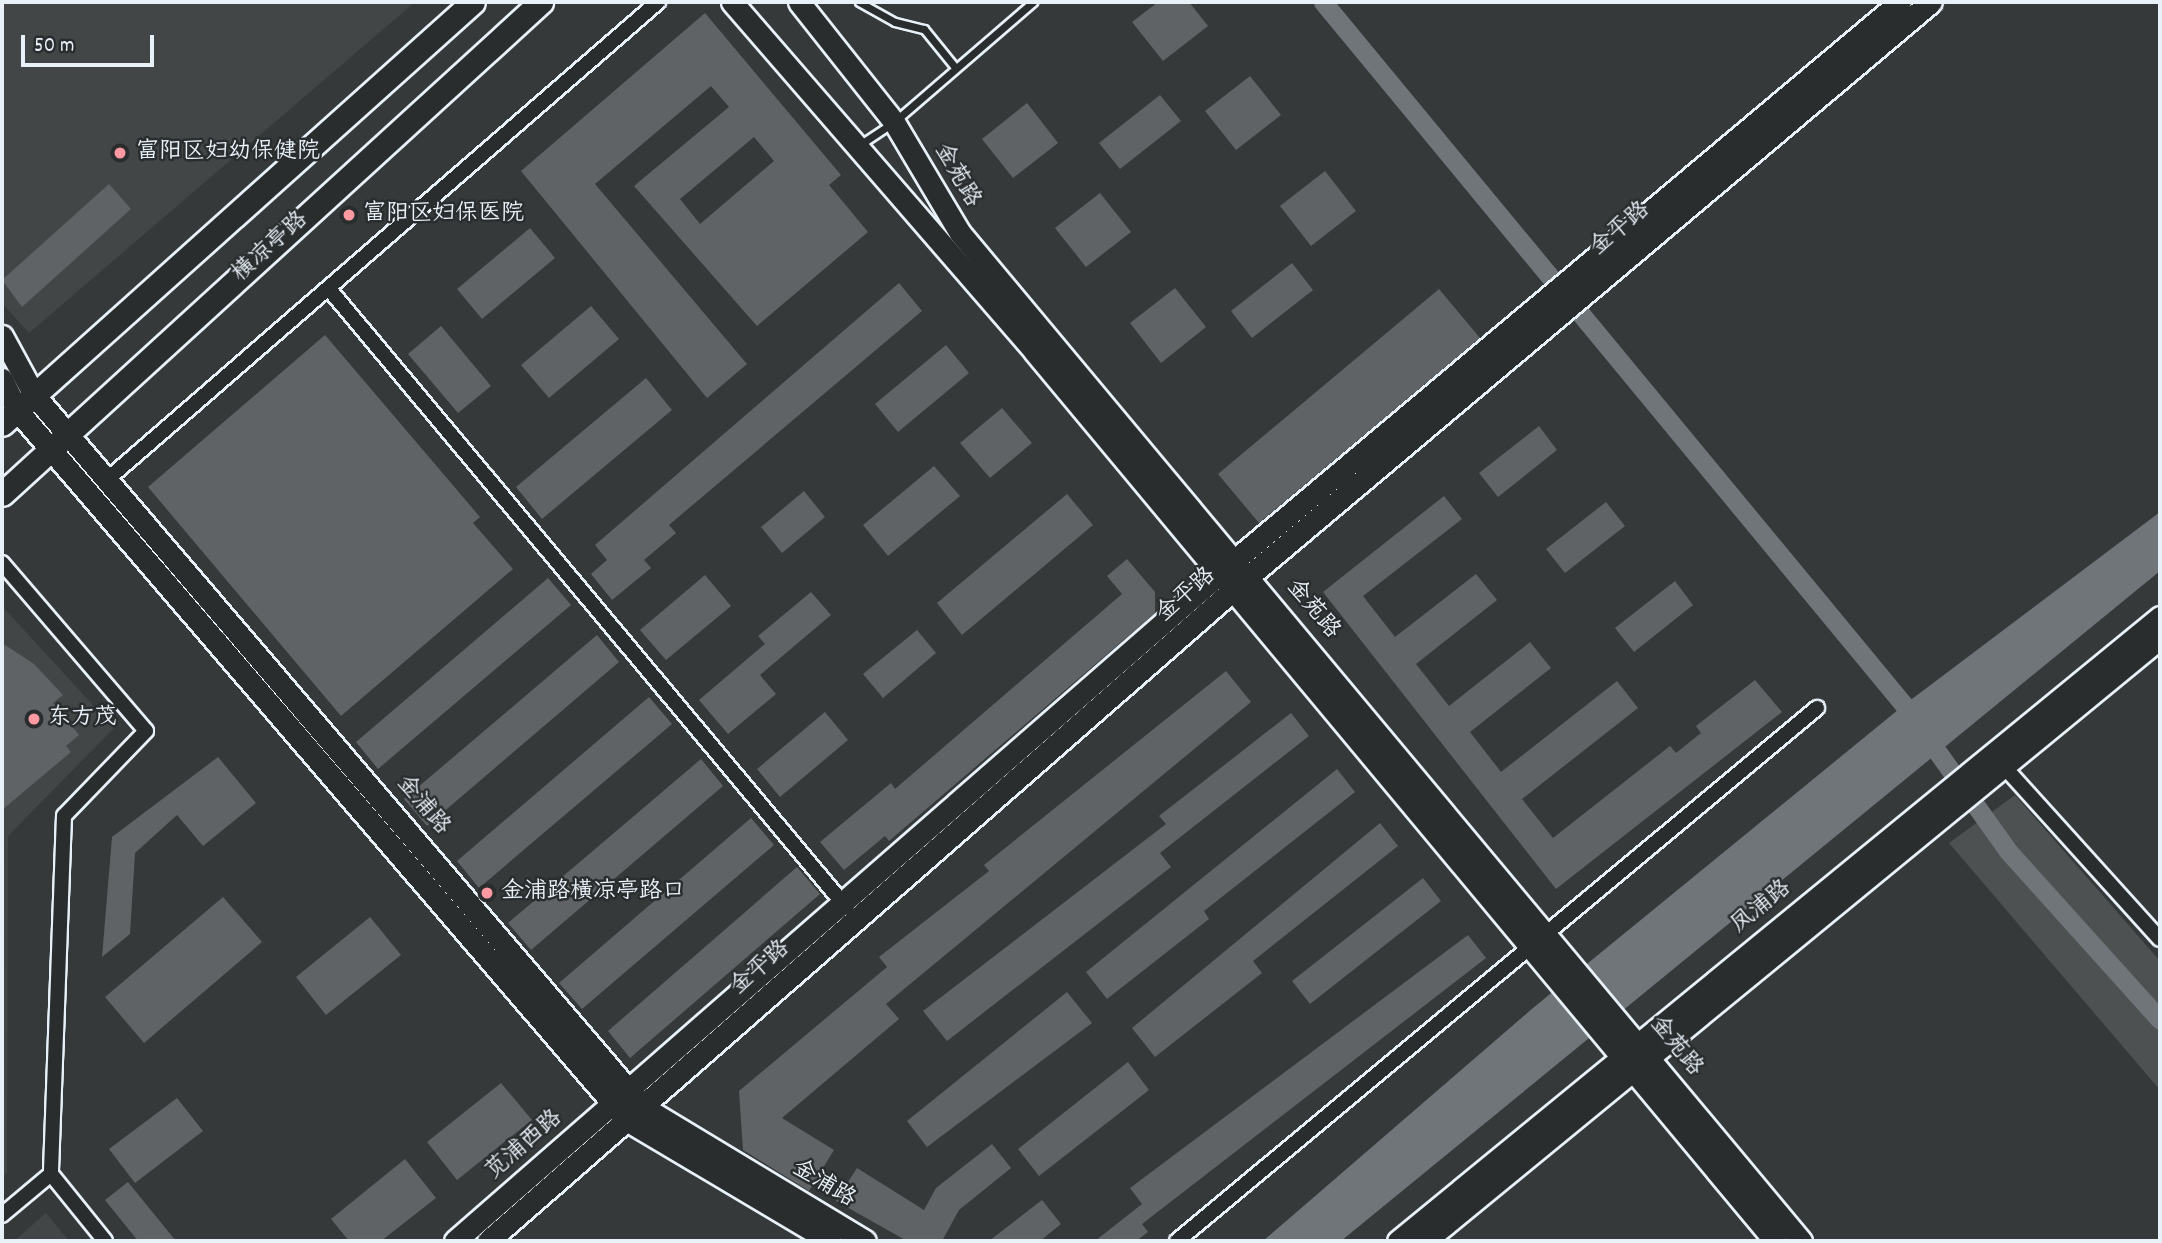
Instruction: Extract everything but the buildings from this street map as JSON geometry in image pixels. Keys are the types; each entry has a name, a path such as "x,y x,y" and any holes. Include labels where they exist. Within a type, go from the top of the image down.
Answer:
{"main road":[{"path":"18,410 473,2"},
{"name":"横凉亭路","path":"2,494 541,2"}],"street":[{"path":"109,478 658,2"},
{"path":"732,2 855,148 1234,575"},
{"name":"金苑路","path":"799,2 894,122 960,233 1234,575 1563,965 1775,1241"},
{"path":"1596,272 1900,2"},
{"name":"金平路","path":"1234,575 1596,272 1931,2"},
{"path":"328,289 851,912"},
{"name":"金平路","path":"488,1241 629,1106 1234,575 1490,345 1537,321"},
{"name":"金浦路","path":"2,336 18,410"},
{"name":"金浦路","path":"2,379 18,410 51,449 629,1106 830,1241"},
{"name":"金浦路","path":"18,410 69,432 629,1106 865,1241"},
{"path":"2,564 146,731 64,816 51,1174 105,1241"},
{"name":"凤浦路","path":"1998,760 2160,617"},
{"name":"凤浦路","path":"1425,1241 1636,1057 1951,797 2160,638"},
{"path":"1177,1241 1817,708"},
{"path":"1998,760 2160,939"},
{"name":"金苑路","path":"1636,1057 1801,1241"},
{"name":"凤浦路","path":"1398,1241 1636,1057"},
{"name":"苋浦西路","path":"455,1241 629,1106"},
{"path":"2,1215 51,1174"}],"lane":[{"path":"859,2 895,22 924,29 954,66"},
{"path":"855,148 894,122 954,66 1032,2"}],"shaded area":[{"name":"富阳区妇幼保健院","path":"2,2 415,2 29,333 2,303"},
{"path":"2160,512 2160,571 1341,1241 1263,1241 1533,1008 1904,705"},
{"path":"2,606 114,728 8,836 7,1173 2,1178"},
{"path":"2015,795 2160,961 2160,1090 1949,843"},
{"path":"46,1213 69,1241 14,1241"}],"waterway":[{"path":"1323,2 1904,705 2008,851 2160,1020"}],"place":[{"name":"富阳区妇幼保健院","path":"120,153"},
{"name":"富阳区妇保医院","path":"349,215"},
{"name":"东方茂","path":"34,719"},
{"name":"金浦路横凉亭路口","path":"487,893"}]}
